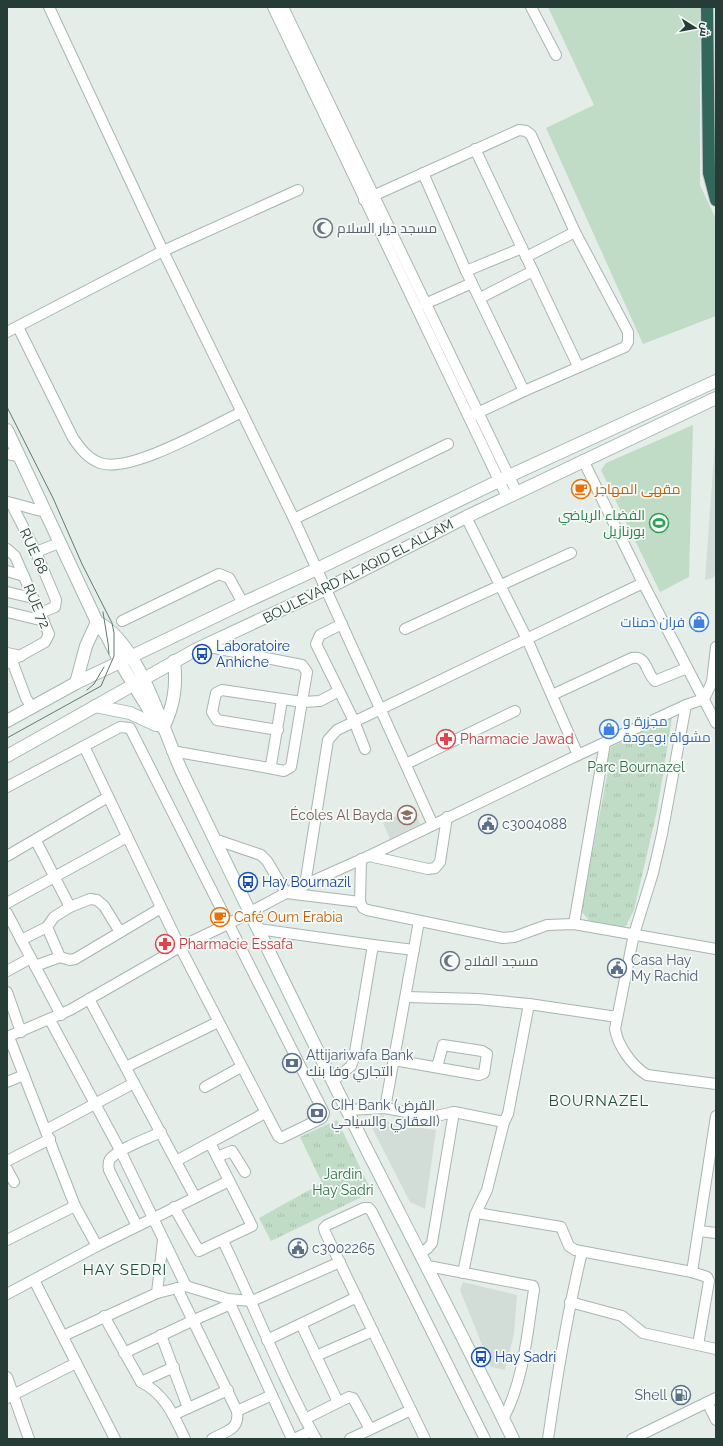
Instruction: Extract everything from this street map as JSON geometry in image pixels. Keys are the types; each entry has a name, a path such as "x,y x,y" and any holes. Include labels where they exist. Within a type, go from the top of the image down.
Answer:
{"highway":[{"path":"707,7 709,173 716,200"}],"main road":[{"name":"BOULEVARD AL AQID EL ALLAM","path":"7,721 76,684 243,603 317,569 504,478 716,381"},
{"name":"BOULEVARD AL AQID EL ALLAM","path":"7,756 174,661 326,589 466,517 583,460 716,398"},
{"path":"8,433 97,622 126,660 138,681 153,699 172,751 214,839 333,1081 428,1266 513,1439"},
{"path":"76,684 86,646 97,622"},
{"path":"163,728 174,702 176,682 174,661"},
{"path":"95,706 130,713 163,728"}],"street":[{"path":"49,7 163,251 294,519 433,825"},
{"path":"273,7 368,198 512,495"},
{"path":"283,7 368,198 425,304 474,415"},
{"path":"531,7 556,55"},
{"path":"368,198 519,130 526,130 531,135 575,232 629,337 625,347 578,366 474,415"},
{"path":"475,149 578,366"},
{"path":"423,174 466,271 524,391"},
{"path":"7,332 163,251 298,190"},
{"path":"466,271 524,252 575,232"},
{"path":"480,298 533,271"},
{"path":"425,304 472,283"},
{"path":"18,327 73,438 83,451 100,463 113,465 140,460 242,412"},
{"path":"294,519 448,444"},
{"path":"7,454 20,457"},
{"path":"583,460 643,583 716,723"},
{"path":"9,502 45,512"},
{"name":"RUE 68","path":"9,502 36,552 56,600 55,607 42,617"},
{"path":"466,517 552,694 578,755"},
{"path":"36,552 59,542"},
{"name":"RUE 72","path":"7,549 16,556 49,634 45,642 12,658"},
{"path":"405,629 571,553"},
{"path":"7,571 24,576"},
{"path":"122,621 219,574 229,578 243,603"},
{"path":"305,885 328,740 337,730 643,583"},
{"path":"7,592 33,598"},
{"path":"7,612 42,617"},
{"path":"342,624 320,635 316,644 354,721 365,749"},
{"path":"172,751 284,771 291,767 307,672 302,665 204,646"},
{"path":"97,1246 76,1206 8,1037 61,1015 180,947 228,924 286,893 433,825 578,755 704,699 712,682 716,646"},
{"path":"12,658 26,698 32,708"},
{"path":"552,694 632,658 642,659 656,681 687,668"},
{"path":"278,730 217,720 212,712 216,693 222,690 302,702 320,701 339,691"},
{"path":"269,768 271,765 278,730 282,700"},
{"path":"686,706 662,834 634,934 615,1029 616,1037 638,1070 647,1075 716,1084"},
{"path":"406,764 515,711"},
{"path":"7,788 84,746 120,727 126,726 133,731 324,1116 279,1138 180,947 84,746"},
{"path":"574,924 605,743"},
{"path":"7,856 36,841 108,797"},
{"path":"365,857 428,869 435,868 440,862 447,817"},
{"path":"7,903 127,837"},
{"path":"214,839 261,855 267,861 286,893"},
{"path":"36,841 70,907"},
{"path":"365,857 360,902 363,908 367,910 419,922 503,938 514,937 547,925 574,924 716,949"},
{"path":"286,893 360,902"},
{"path":"21,940 47,927 54,917 70,907 90,899 97,900 104,906 120,932"},
{"path":"7,971 33,962 60,957 70,960 75,959 161,908"},
{"path":"7,913 61,1015"},
{"path":"385,1108 419,922"},
{"path":"47,927 60,957"},
{"path":"258,929 414,950"},
{"path":"333,1081 351,1066 354,1058 373,945"},
{"path":"7,992 21,1032"},
{"path":"406,997 478,999 529,1004 617,1017"},
{"path":"89,999 195,1197"},
{"path":"463,1273 477,1213 487,1190 504,1122 508,1114 529,1004"},
{"path":"50,1020 121,1152 153,1218 194,1320 237,1411 238,1419 235,1427 212,1439"},
{"path":"126,1068 218,1022"},
{"path":"394,1060 437,1067 482,1074 484,1073 487,1054 482,1051 443,1045 437,1067"},
{"path":"205,1087 241,1067"},
{"path":"7,1082 24,1074"},
{"path":"7,1161 95,1104 134,1083"},
{"path":"348,1110 385,1108 432,1117 454,1112 504,1122"},
{"path":"421,1253 432,1243 454,1112"},
{"path":"176,1161 265,1113"},
{"path":"692,1272 700,1231 716,1116"},
{"path":"137,1226 109,1170 108,1162 111,1158 121,1152 161,1132"},
{"path":"174,1207 199,1251 252,1226 210,1143"},
{"path":"217,1157 232,1151 245,1172"},
{"path":"7,1169 14,1182"},
{"path":"7,1294 97,1246 229,1180"},
{"path":"7,1240 76,1206"},
{"path":"425,1439 324,1228 358,1211 369,1208 376,1219 485,1439"},
{"path":"477,1213 561,1227 571,1249 692,1272 707,1277 710,1281 698,1345"},
{"path":"700,1231 716,1233"},
{"path":"157,1293 163,1240"},
{"path":"223,1241 252,1302 267,1340 313,1435 293,1439 230,1302"},
{"path":"548,1439 570,1302 582,1252"},
{"path":"63,1336 157,1293 182,1287 230,1302 252,1302 340,1262"},
{"path":"428,1266 529,1284 533,1286 534,1290 519,1377 512,1401 503,1419"},
{"path":"34,1280 115,1439"},
{"path":"267,1340 357,1297"},
{"path":"124,1353 230,1302"},
{"path":"570,1302 622,1316 643,1333 716,1349"},
{"path":"104,1316 141,1382 152,1388 163,1398 185,1439"},
{"path":"301,1324 338,1402"},
{"path":"316,1356 373,1331"},
{"path":"161,1335 188,1408"},
{"path":"10,1397 76,1363"},
{"path":"141,1382 174,1368"},
{"path":"7,1376 10,1397 26,1438"},
{"path":"173,1415 228,1390"},
{"path":"237,1411 272,1395"},
{"path":"305,1419 349,1398 355,1399 370,1429"},
{"path":"632,1439 712,1400 716,1420"},
{"path":"350,1439 411,1410"}],"shaded area":[{"path":"716,429 716,572 713,578 705,580"},
{"name":"Écoles Al Bayda","path":"413,807 420,824 390,839 383,823"},
{"path":"383,1115 390,1124 436,1130 425,1209 410,1202 368,1120"},
{"path":"463,1282 517,1295 514,1334 505,1370 491,1367 460,1290"}],"green space":[{"path":"548,7 700,7 700,185 716,219 716,316 643,344 546,128 594,105"},
{"name":"الفضاء الرياضي بورنازيل","path":"693,425 689,577 660,592 601,470 606,463"},
{"name":"Parc Bournazel","path":"672,718 657,811 634,910 622,931 592,924 581,911 608,771 606,767 611,747"},
{"name":"Jardin Hay Sadri","path":"337,1120 372,1192 271,1241 259,1218 322,1183 300,1137"}],"tram line":[{"path":"7,407 53,498 82,564 112,623 114,633 114,656 101,686 7,738"},
{"path":"103,612 109,654"},
{"path":"87,690 94,684 104,667"}],"place":[{"name":"مسجد ديار السلام","path":"323,228"},
{"name":"مقهى المهاجر","path":"581,489"},
{"name":"الفضاء الرياضي بورنازيل","path":"659,523"},
{"name":"فران دمنات","path":"699,622"},
{"name":"Laboratoire Anhiche","path":"202,654"},
{"name":"مجزرة و مشواة بوعودة","path":"609,729"},
{"name":"Pharmacie Jawad","path":"446,739"},
{"name":"Écoles Al Bayda","path":"407,815"},
{"name":"c3004088","path":"488,824"},
{"name":"Hay Bournazil","path":"248,882"},
{"name":"Café Oum Erabia","path":"220,917"},
{"name":"Pharmacie Essafa","path":"165,944"},
{"name":"مسجد الفلاح","path":"450,961"},
{"name":"Casa Hay My Rachid","path":"617,968"},
{"name":"Attijariwafa Bank التجاري وفا بنك","path":"292,1063"},
{"name":"CIH Bank (القرض العقاري والسياحي)","path":"317,1113"},
{"name":"c3002265","path":"298,1248"},
{"name":"Hay Sadri","path":"481,1357"},
{"name":"Shell","path":"681,1395"}],"district":[{"name":"BOURNAZEL","path":"599,1101"},
{"name":"HAY SEDRI","path":"125,1270"}]}
